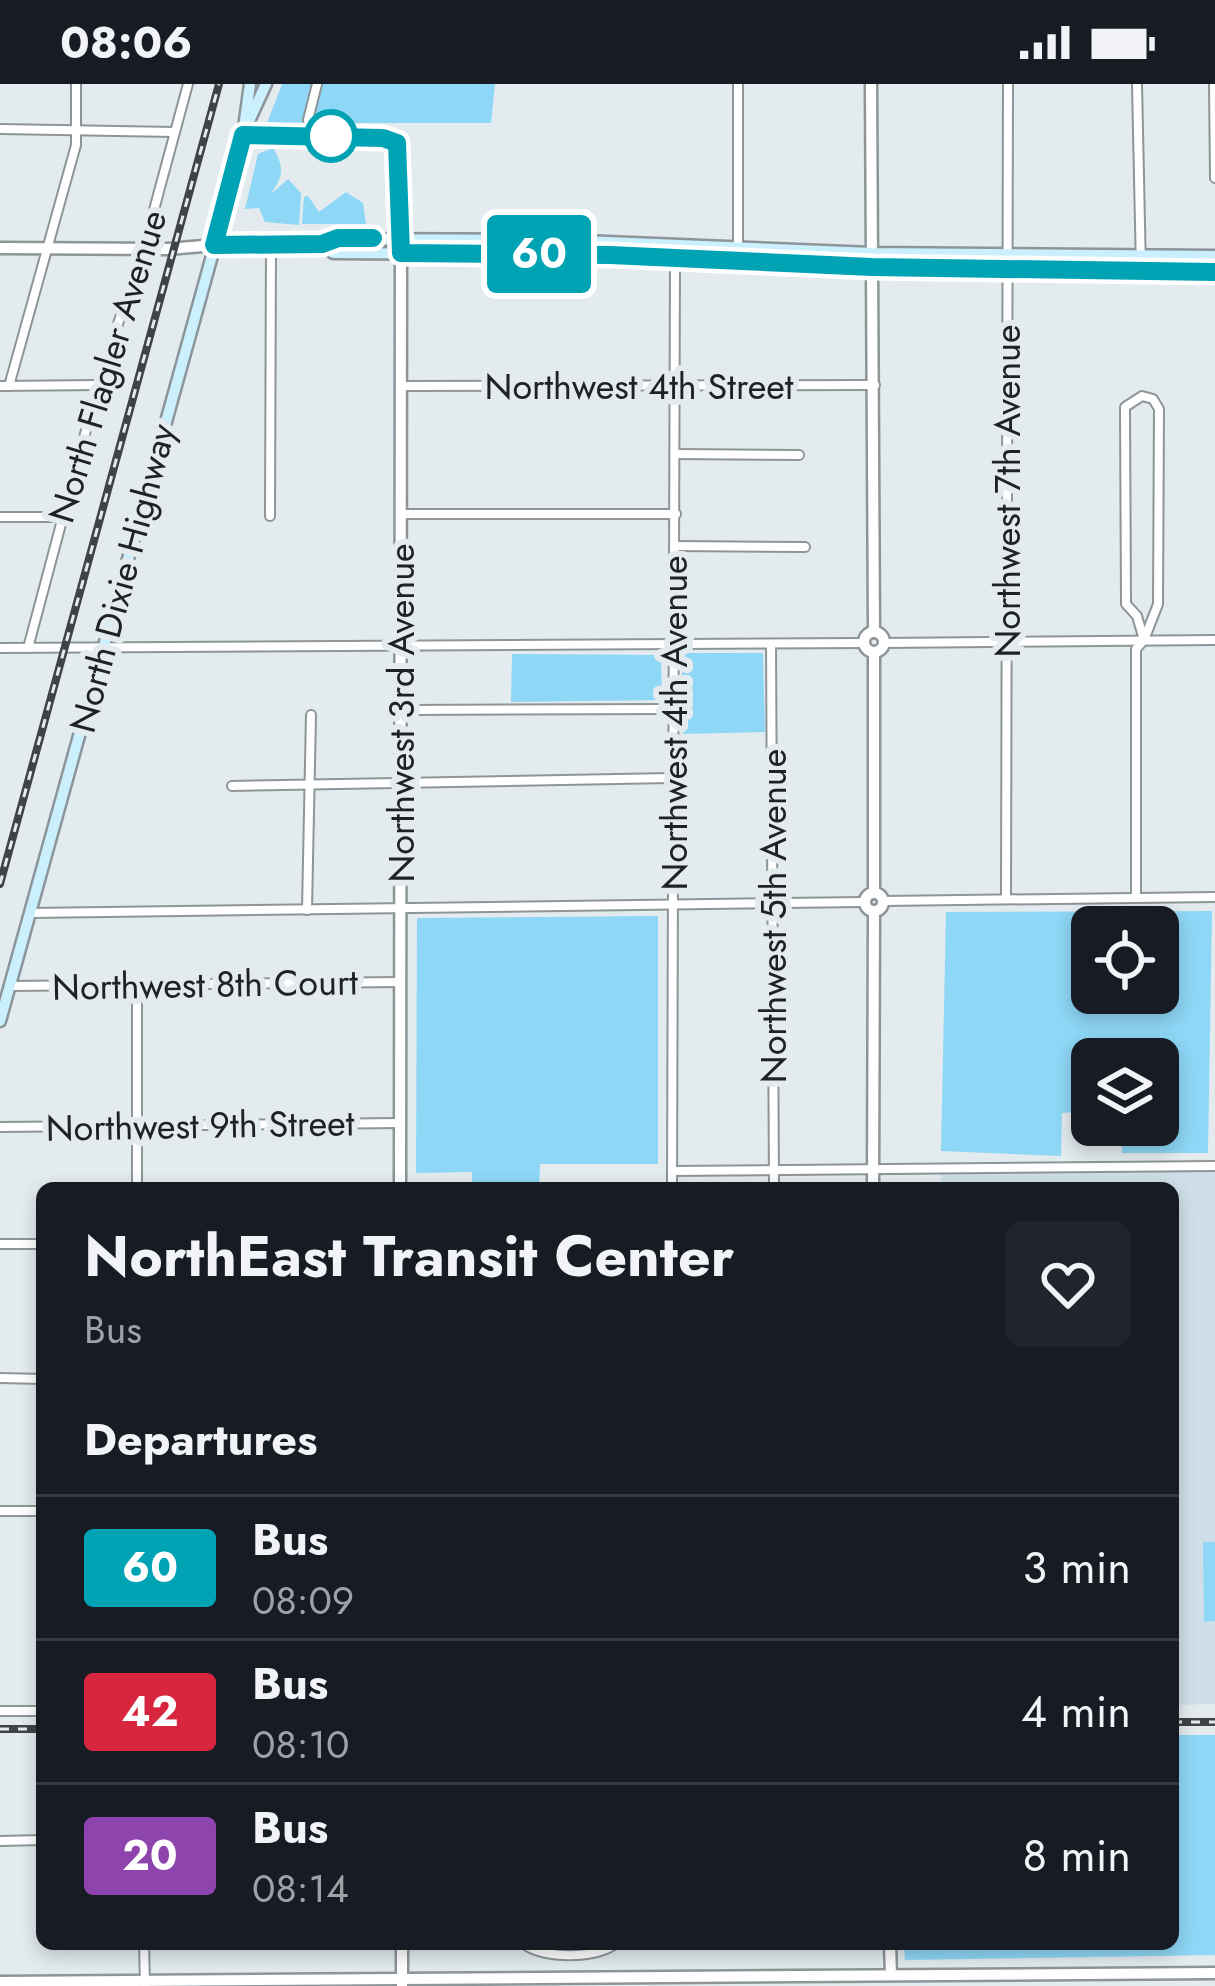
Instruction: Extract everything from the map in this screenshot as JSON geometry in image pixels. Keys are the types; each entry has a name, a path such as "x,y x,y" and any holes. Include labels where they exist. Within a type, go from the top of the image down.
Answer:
{"main road":[{"name":"North Dixie Highway","path":"0,1021 214,245 243,135 250,84"},
{"name":"North Dixie Highway","path":"243,135 266,84"},
{"path":"214,245 322,244 338,238 484,238 872,267 1215,272"},
{"path":"484,238 484,253"},
{"path":"322,244 333,253 675,258 1008,252 1215,256"}],"street":[{"path":"76,84 76,145 4,386 98,385"},
{"name":"North Flagler Avenue","path":"28,648 98,385 188,84"},
{"path":"308,120 317,84"},
{"path":"738,84 738,255"},
{"path":"871,84 877,642 873,1182"},
{"name":"Northwest 7th Avenue","path":"1006,898 1008,84"},
{"path":"1137,84 1141,271"},
{"path":"1214,84 1215,178"},
{"path":"0,128 175,132"},
{"name":"Northwest 3rd Avenue","path":"400,1182 401,238"},
{"path":"270,516 272,244"},
{"path":"0,248 214,245"},
{"name":"Northwest 4th Avenue","path":"672,1182 675,258"},
{"name":"Northwest 4th Street","path":"402,386 875,386"},
{"path":"1136,897 1136,649 1144,640 1158,604 1160,409 1153,399 1142,396 1125,407 1126,604 1137,616 1144,640"},
{"path":"675,454 799,455"},
{"path":"403,514 676,514"},
{"path":"0,517 62,517"},
{"path":"675,546 805,547"},
{"path":"0,648 864,643 868,634 877,642 1215,640"},
{"name":"Northwest 5th Avenue","path":"771,644 774,1182"},
{"path":"403,710 671,709"},
{"path":"308,910 311,715"},
{"path":"232,786 671,778"},
{"path":"30,913 1215,897"},
{"name":"Northwest 8th Court","path":"10,986 400,982"},
{"path":"136,986 137,1182"},
{"name":"Northwest 9th Street","path":"0,1126 400,1123"},
{"path":"672,1171 1215,1166"},
{"path":"0,1244 36,1244"},
{"path":"0,1378 36,1378"},
{"path":"0,1511 36,1511"},
{"path":"0,1711 36,1711"},
{"path":"0,1841 36,1840"},
{"path":"144,1950 145,1983"},
{"path":"402,1950 402,1982"},
{"path":"531,1950 607,1950"},
{"path":"890,1950 891,1981"},
{"path":"0,1982 891,1981 1215,1973"}],"shaded area":[{"path":"282,84 495,84 491,123 267,123"},
{"path":"273,148 281,172 270,195 288,179 301,193 299,225 265,222 259,208 245,209 258,154"},
{"path":"346,192 363,203 366,224 302,224 304,197 319,212"},
{"path":"682,653 763,653 765,732 683,734"},
{"path":"512,654 661,655 662,700 511,702"},
{"path":"1179,911 1212,911 1208,1153 1122,1153 1122,1146 1179,1146 1179,1038 1071,1038 1071,1112 1062,1113 1061,1156 941,1151 946,912 1071,912 1071,1014 1179,1014"},
{"path":"658,916 658,1164 540,1164 539,1182 472,1182 472,1172 416,1173 417,918"},
{"path":"1215,1167 1215,1704 1179,1705 1179,1182 941,1182 941,1172"},
{"path":"1203,1542 1215,1542 1215,1621 1204,1622"},
{"path":"1179,1735 1215,1735 1215,1955 905,1960 904,1950 1179,1950"}],"railway":[{"path":"0,884 219,84"},
{"path":"1179,1722 1215,1722"},
{"path":"0,1729 36,1729"}],"bus line":[{"name":"60","path":"373,238 338,238 322,244 214,245 243,135 383,138 397,143 401,253 1215,272"}]}
